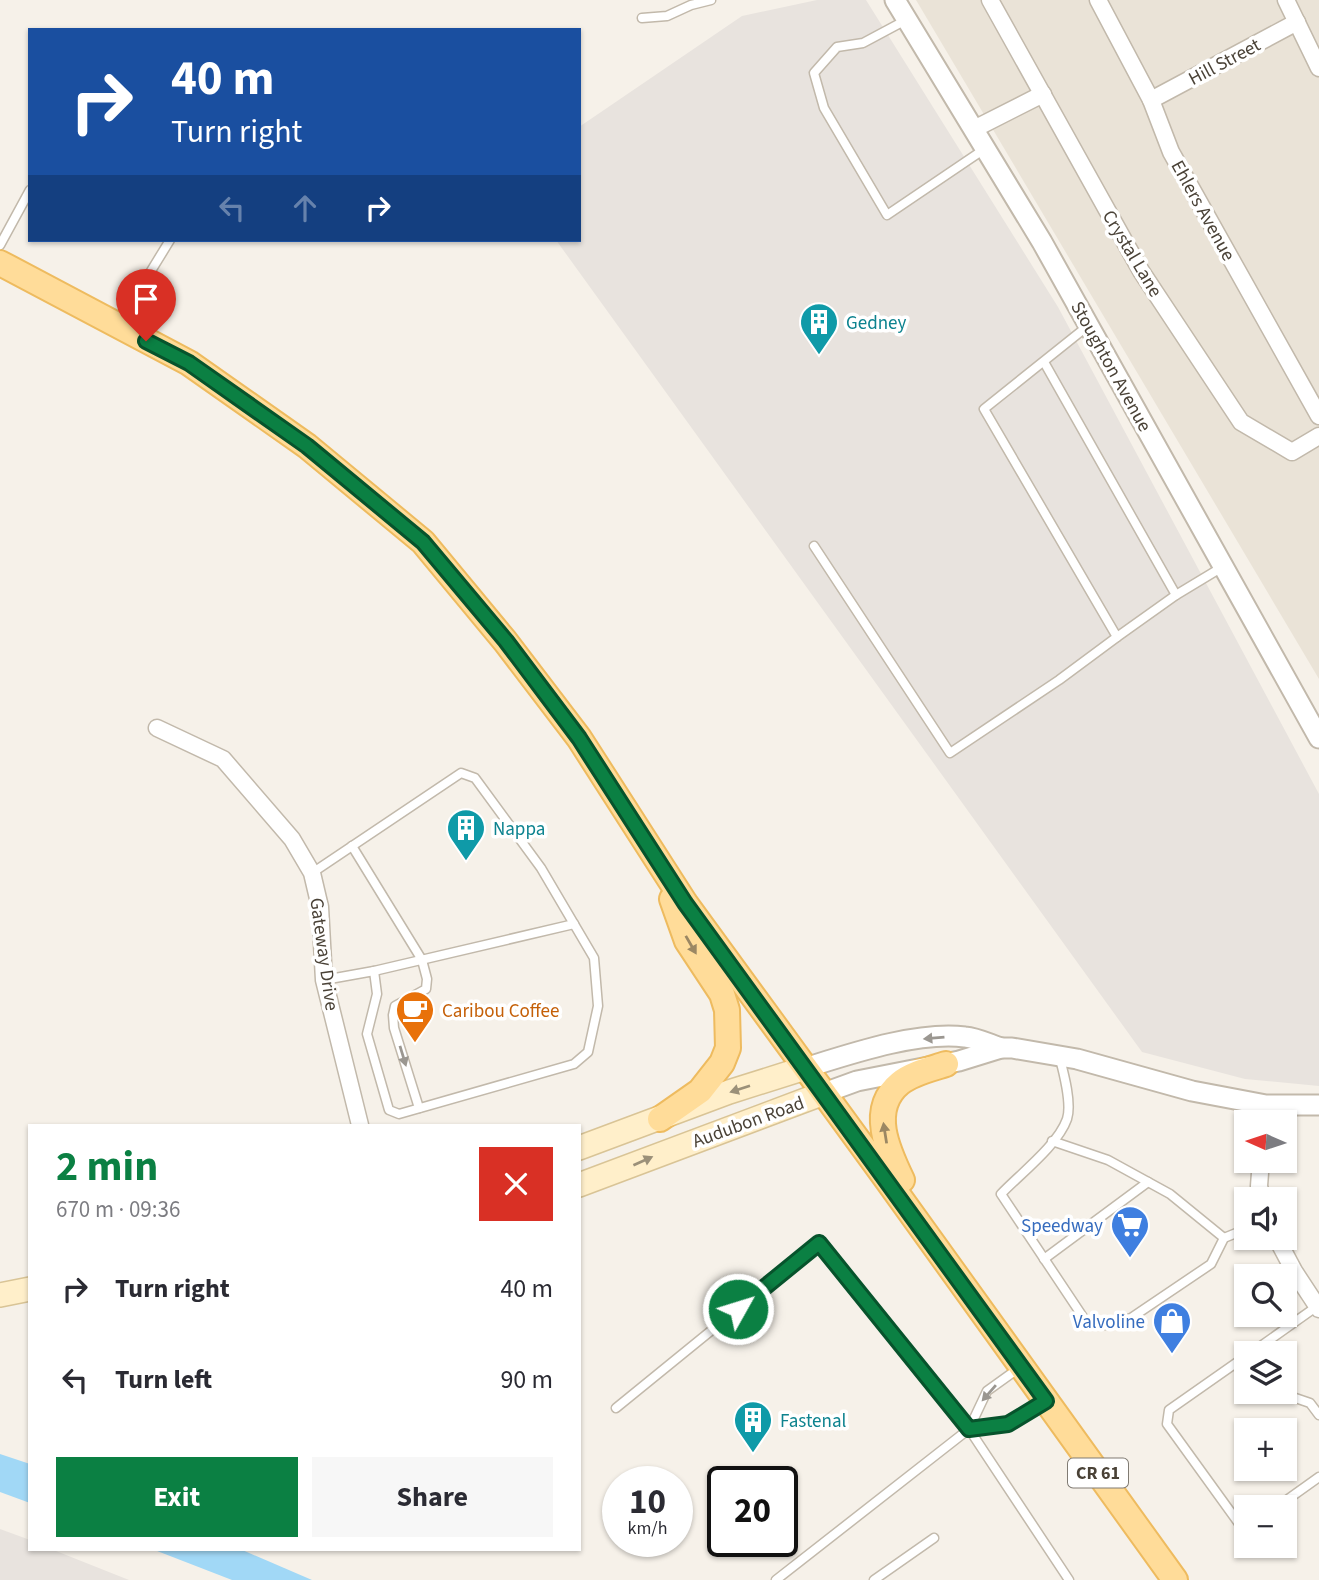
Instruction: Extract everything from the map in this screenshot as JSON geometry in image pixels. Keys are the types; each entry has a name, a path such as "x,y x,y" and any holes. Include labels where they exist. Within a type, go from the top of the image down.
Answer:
{"main road":[{"name":"CR 61","path":"0,263 189,363 307,446 423,542 506,641 579,738 685,903 1175,1580"},
{"path":"656,859 687,941 722,994 729,1029 728,1048 713,1077 700,1091 660,1119"},
{"path":"945,1260 926,1219 888,1151 883,1116 889,1094 900,1083 946,1063"},
{"name":"Audubon Road","path":"581,1147 729,1092 805,1068"},
{"name":"Audubon Road","path":"581,1184 824,1093"},
{"path":"0,1295 28,1289"}],"street":[{"name":"Stoughton Avenue","path":"894,0 986,148 1088,325 1319,738"},
{"name":"Crystal Lane","path":"990,0 1141,271 1241,422 1292,452 1319,436"},
{"name":"Ehlers Avenue","path":"1098,0 1151,100 1171,152 1319,416"},
{"path":"1286,0 1319,68"},
{"name":"Hill Street","path":"1151,100 1297,22"},
{"path":"974,129 1043,94"},
{"name":"Gateway Drive","path":"157,728 223,759 292,839 312,873 320,907 324,980 359,1124"},
{"name":"Audubon Road","path":"805,1068 896,1043 934,1037 965,1037 1001,1048"},
{"name":"Audubon Road","path":"824,1093 857,1081 946,1063 1001,1048 1012,1048 1123,1070 1252,1110"},
{"name":"Audubon Road","path":"1289,1110 1319,1105"},
{"path":"1284,1250 1318,1308"}],"lane":[{"path":"642,18 667,16 691,5 711,0"},
{"path":"907,20 863,43 837,47 814,73 824,108 887,215 986,148"},
{"path":"0,245 28,194"},
{"path":"124,329 151,271 169,242"},
{"path":"1088,325 984,409 1116,637"},
{"path":"1044,362 1176,596"},
{"path":"814,546 950,752 1059,680 1176,596 1224,566"},
{"path":"312,873 461,773 475,778 541,868 594,958 598,1006 587,1052 574,1064 400,1114 389,1110 367,1034 377,994 374,971"},
{"path":"352,846 422,960 427,979 426,989 395,1006 393,1015 394,1028 419,1108"},
{"path":"324,980 374,971 574,924"},
{"path":"1059,1056 1066,1081 1068,1117 1052,1141 1001,1194 1085,1320 1105,1325 1131,1318 1211,1264 1224,1238 1234,1234"},
{"path":"1052,1141 1108,1160 1170,1194 1224,1238"},
{"path":"1044,1259 1148,1182"},
{"path":"616,1408 819,1243 969,1429 1069,1580"},
{"path":"1269,1341 1318,1308"},
{"path":"776,1580 969,1429 987,1391 1022,1366"},
{"path":"1234,1367 1169,1410 1167,1424 1234,1517"},
{"path":"1297,1399 1310,1403 1319,1415"},
{"path":"969,1429 1008,1424 1046,1401"},
{"path":"1294,1495 1319,1477"},
{"path":"874,1580 934,1538"}],"shaded area":[{"path":"817,0 866,0 1058,307 1319,794 1319,1086 1245,1079 1142,1052 557,242 581,242 581,126 742,16"},
{"path":"916,0 1319,0 1319,679"},
{"path":"0,1529 28,1539 28,1551 56,1551 129,1580 0,1580"}],"water":[{"path":"0,1454 28,1463 28,1502 0,1492"},
{"path":"157,1551 245,1551 312,1580 232,1580"}],"place":[{"name":"Gedney","path":"819,356"},
{"name":"Nappa","path":"466,862"},
{"name":"Caribou Coffee","path":"415,1044"},
{"name":"Speedway","path":"1130,1259"},
{"name":"Valvoline","path":"1172,1355"},
{"name":"Fastenal","path":"753,1454"}],"route":[{"path":"146,341 189,363 307,446 423,542 506,641 579,738 685,903 1046,1401 1008,1424 969,1429 819,1243 738,1309"}]}
